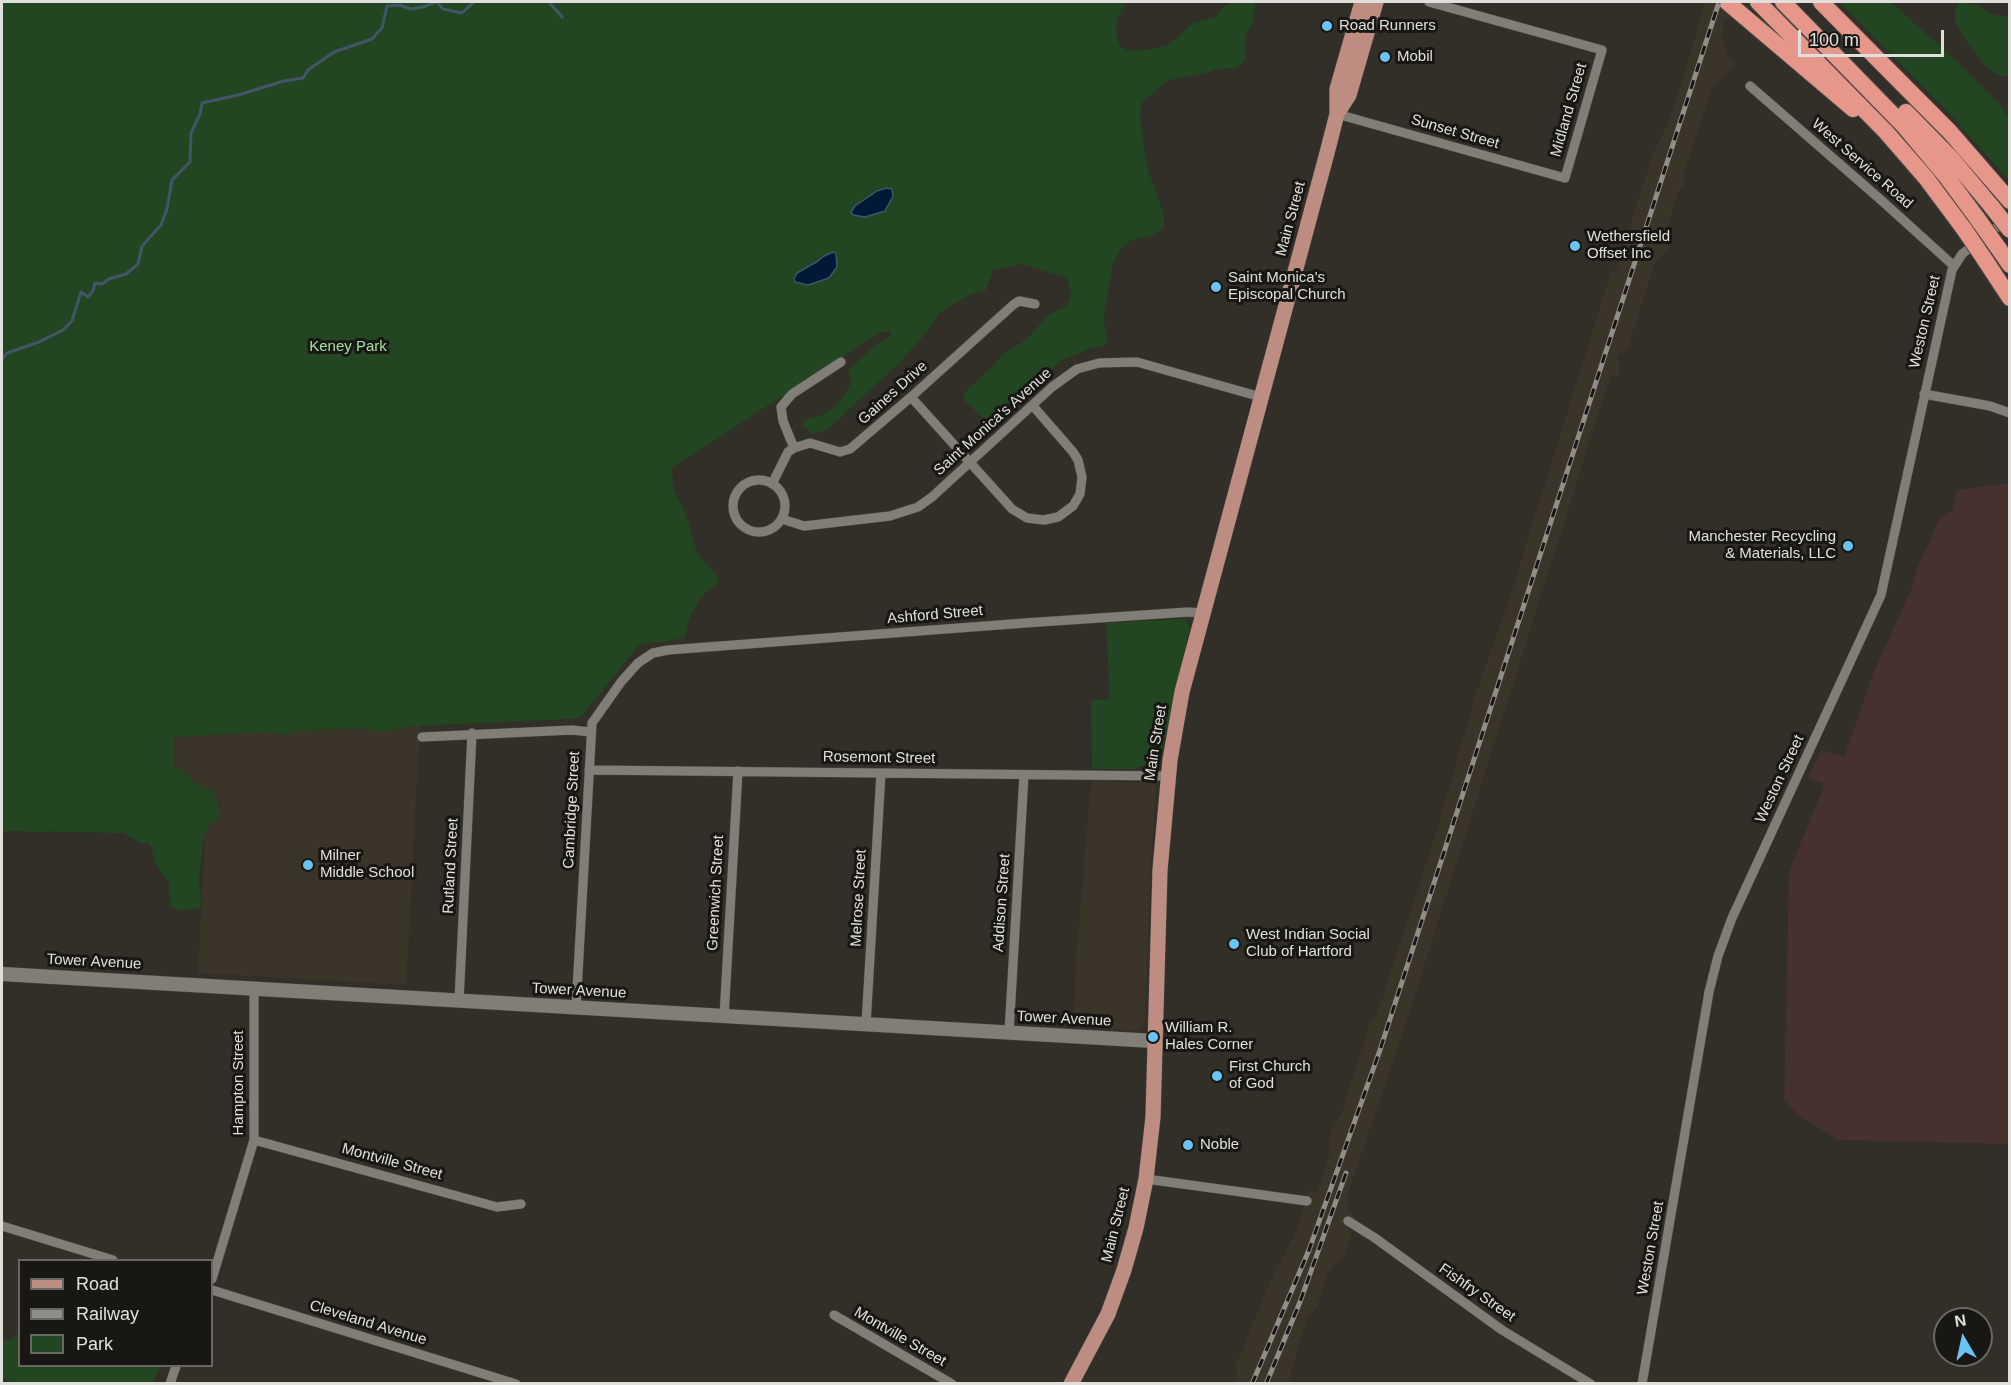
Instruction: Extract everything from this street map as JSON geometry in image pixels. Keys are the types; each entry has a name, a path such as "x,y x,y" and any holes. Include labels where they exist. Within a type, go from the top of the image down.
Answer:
{"highway":[{"path":"1726,2 1846,104 1886,132"},
{"path":"1758,2 1886,132 1935,190 2010,298"},
{"path":"1783,2 1905,127 1939,168 2010,265"},
{"path":"1796,2 1939,146 2010,230"},
{"path":"1821,2 1963,146 2008,198"}],"main road":[{"name":"Main Street","path":"1071,1383 1108,1314 1124,1270 1146,1179 1153,1117 1160,870 1168,776 1182,692 1337,114 1337,89 1364,11 1376,2"},
{"name":"Tower Avenue","path":"2,974 1154,1041"}],"street":[{"name":"Midland Street","path":"1428,2 1602,50 1565,178"},
{"name":"West Service Road","path":"1750,87 1954,266"},
{"name":"Sunset Street","path":"1337,114 1565,178"},
{"name":"Weston Street","path":"1642,1383 1709,992 1718,956 1732,918 1877,604 1889,564 1945,297 1954,266 1966,250 2010,218"},
{"name":"Gaines Drive","path":"794,448 810,443 840,452 850,449 1013,305 1019,301 1035,304"},
{"name":"Saint Monica's Avenue","path":"782,519 804,526 904,513 918,507 971,463 1052,387 1077,369 1099,363 1118,361 1142,363 1261,397"},
{"path":"772,484 788,452 794,448 783,421 781,407 792,394 841,362"},
{"path":"1924,394 1989,406 2010,413"},
{"path":"911,397 1012,509 1034,520 1052,519 1077,501 1082,486 1082,477 1078,460 1073,452 1033,406"},
{"path":"758,480 772,484 781,491 785,512 782,519 768,531 750,531 742,527 733,511 733,502 741,486 758,480"},
{"name":"Ashford Street","path":"668,650 1204,613"},
{"name":"Cambridge Street","path":"576,1008 590,732 594,717 638,663 653,653 668,650"},
{"path":"422,737 590,732"},
{"name":"Rutland Street","path":"459,1001 472,734"},
{"name":"Rosemont Street","path":"589,770 1168,776"},
{"name":"Greenwich Street","path":"724,1017 738,771"},
{"name":"Melrose Street","path":"866,1024 881,773"},
{"name":"Addison Street","path":"1009,1033 1024,775"},
{"name":"Hampton Street","path":"213,1276 254,1140 254,988"},
{"name":"Montville Street","path":"254,1140 497,1207 521,1204"},
{"path":"1146,1179 1307,1202"},
{"name":"Fishfry Street","path":"1348,1221 1502,1330 1591,1383"},
{"path":"2,1226 110,1259"},
{"name":"Cleveland Avenue","path":"213,1290 516,1383"},
{"name":"Montville Street","path":"834,1315 952,1383"},
{"path":"171,1383 175,1367"}],"shaded area":[{"path":"1706,2 1715,2 1732,16 1724,20 1722,36 1728,56 1736,66 1712,87 1683,177 1685,182 1679,190 1663,241 1670,247 1655,263 1627,350 1619,354 1617,359 1620,365 1618,377 1611,374 1408,1017 1348,1193 1348,1208 1354,1217 1345,1254 1328,1273 1317,1308 1307,1318 1288,1383 1233,1384 1238,1370 1235,1368 1270,1282 1297,1229 1309,1190 1317,1192 1330,1152 1329,1140 1333,1123 1341,1116 1369,1025 1377,1015 1438,826 1475,697 1511,593 1611,272 1616,270 1653,154 1670,119"},
{"path":"2009,483 2009,1144 1838,1140 1799,1116 1784,1100 1789,871 1825,784 1807,778 1822,750 1844,757 1875,669 1912,588 1917,569 1939,520 1952,510 1957,490"},
{"name":"Milner Middle School","path":"420,725 406,985 198,973 205,834 177,834 172,736"},
{"path":"1091,781 1155,783 1156,786 1145,1022 1142,1029 1136,1031 1074,1024 1075,974"}],"green space":[{"name":"Keney Park","path":"2,2 1125,2 1118,17 1116,31 1119,45 1126,50 1149,50 1165,46 1193,23 1215,17 1224,6 1234,2 1254,2 1255,5 1254,19 1245,38 1246,58 1242,64 1236,68 1217,69 1204,74 1168,80 1142,102 1140,116 1147,167 1164,215 1164,228 1153,235 1130,241 1120,250 1113,262 1105,309 1107,339 1105,346 1091,348 1061,361 1015,398 999,415 993,418 983,418 965,401 963,394 1002,355 1026,340 1048,315 1069,305 1071,292 1067,278 1022,264 993,270 986,290 971,294 940,312 926,333 899,363 827,430 812,434 801,424 808,419 822,415 837,405 850,385 851,378 848,370 877,344 891,336 890,331 879,333 672,468 673,489 686,515 698,556 718,576 719,583 710,588 699,600 689,619 685,637 638,646 581,717 412,726 388,731 374,731 370,728 293,731 285,735 266,732 173,737 174,767 182,770 195,783 213,791 220,811 219,817 208,826 204,836 199,876 201,905 199,908 183,911 170,907 169,883 154,862 152,849 148,843 141,843 123,833 2,831"},
{"path":"1840,2 1891,2 1953,58 2000,105 2009,118 2009,180 1949,113"},
{"path":"1959,2 1976,5 1989,13 2003,17 2009,15 2008,77 1997,75 1985,65 1968,44 1955,22 1955,11"},
{"path":"1185,619 1190,627 1158,763 1154,766 1137,767 1136,769 1092,769 1091,700 1110,699 1106,623"},
{"path":"18,1333 18,1367 160,1367 152,1383 14,1383 2,1378 2,1340 12,1340"}],"water":[{"path":"892,189 893,196 885,211 865,217 853,215 851,212 855,206 877,191"},
{"path":"833,252 836,254 837,267 829,278 808,285 795,282 797,273"}],"waterway":[{"path":"2,359 7,353 39,342 63,330 72,321 81,292 88,297 95,283 102,284 109,279 126,274 138,264 142,246 161,225 167,209 172,180 190,162 191,133 200,114 202,103 303,78 308,70 334,52 372,39 382,28 387,6 399,5 411,9 436,2"},
{"path":"437,2 443,9 462,13 474,2"},
{"path":"549,2 562,17"}],"railway":[{"path":"1252,1384 1309,1250 1380,1050 1719,2"},
{"path":"1266,1384 1300,1302 1346,1173"}],"place":[{"name":"Road Runners","path":"1327,26"},
{"name":"Mobil","path":"1385,57"},
{"name":"Wethersfield Offset Inc","path":"1575,246"},
{"name":"Saint Monica's Episcopal Church","path":"1216,287"},
{"name":"Manchester Recycling & Materials, LLC","path":"1848,546"},
{"name":"Milner Middle School","path":"308,865"},
{"name":"West Indian Social Club of Hartford","path":"1234,944"},
{"name":"William R. Hales Corner","path":"1153,1037"},
{"name":"First Church of God","path":"1217,1076"},
{"name":"Noble","path":"1188,1145"}]}
